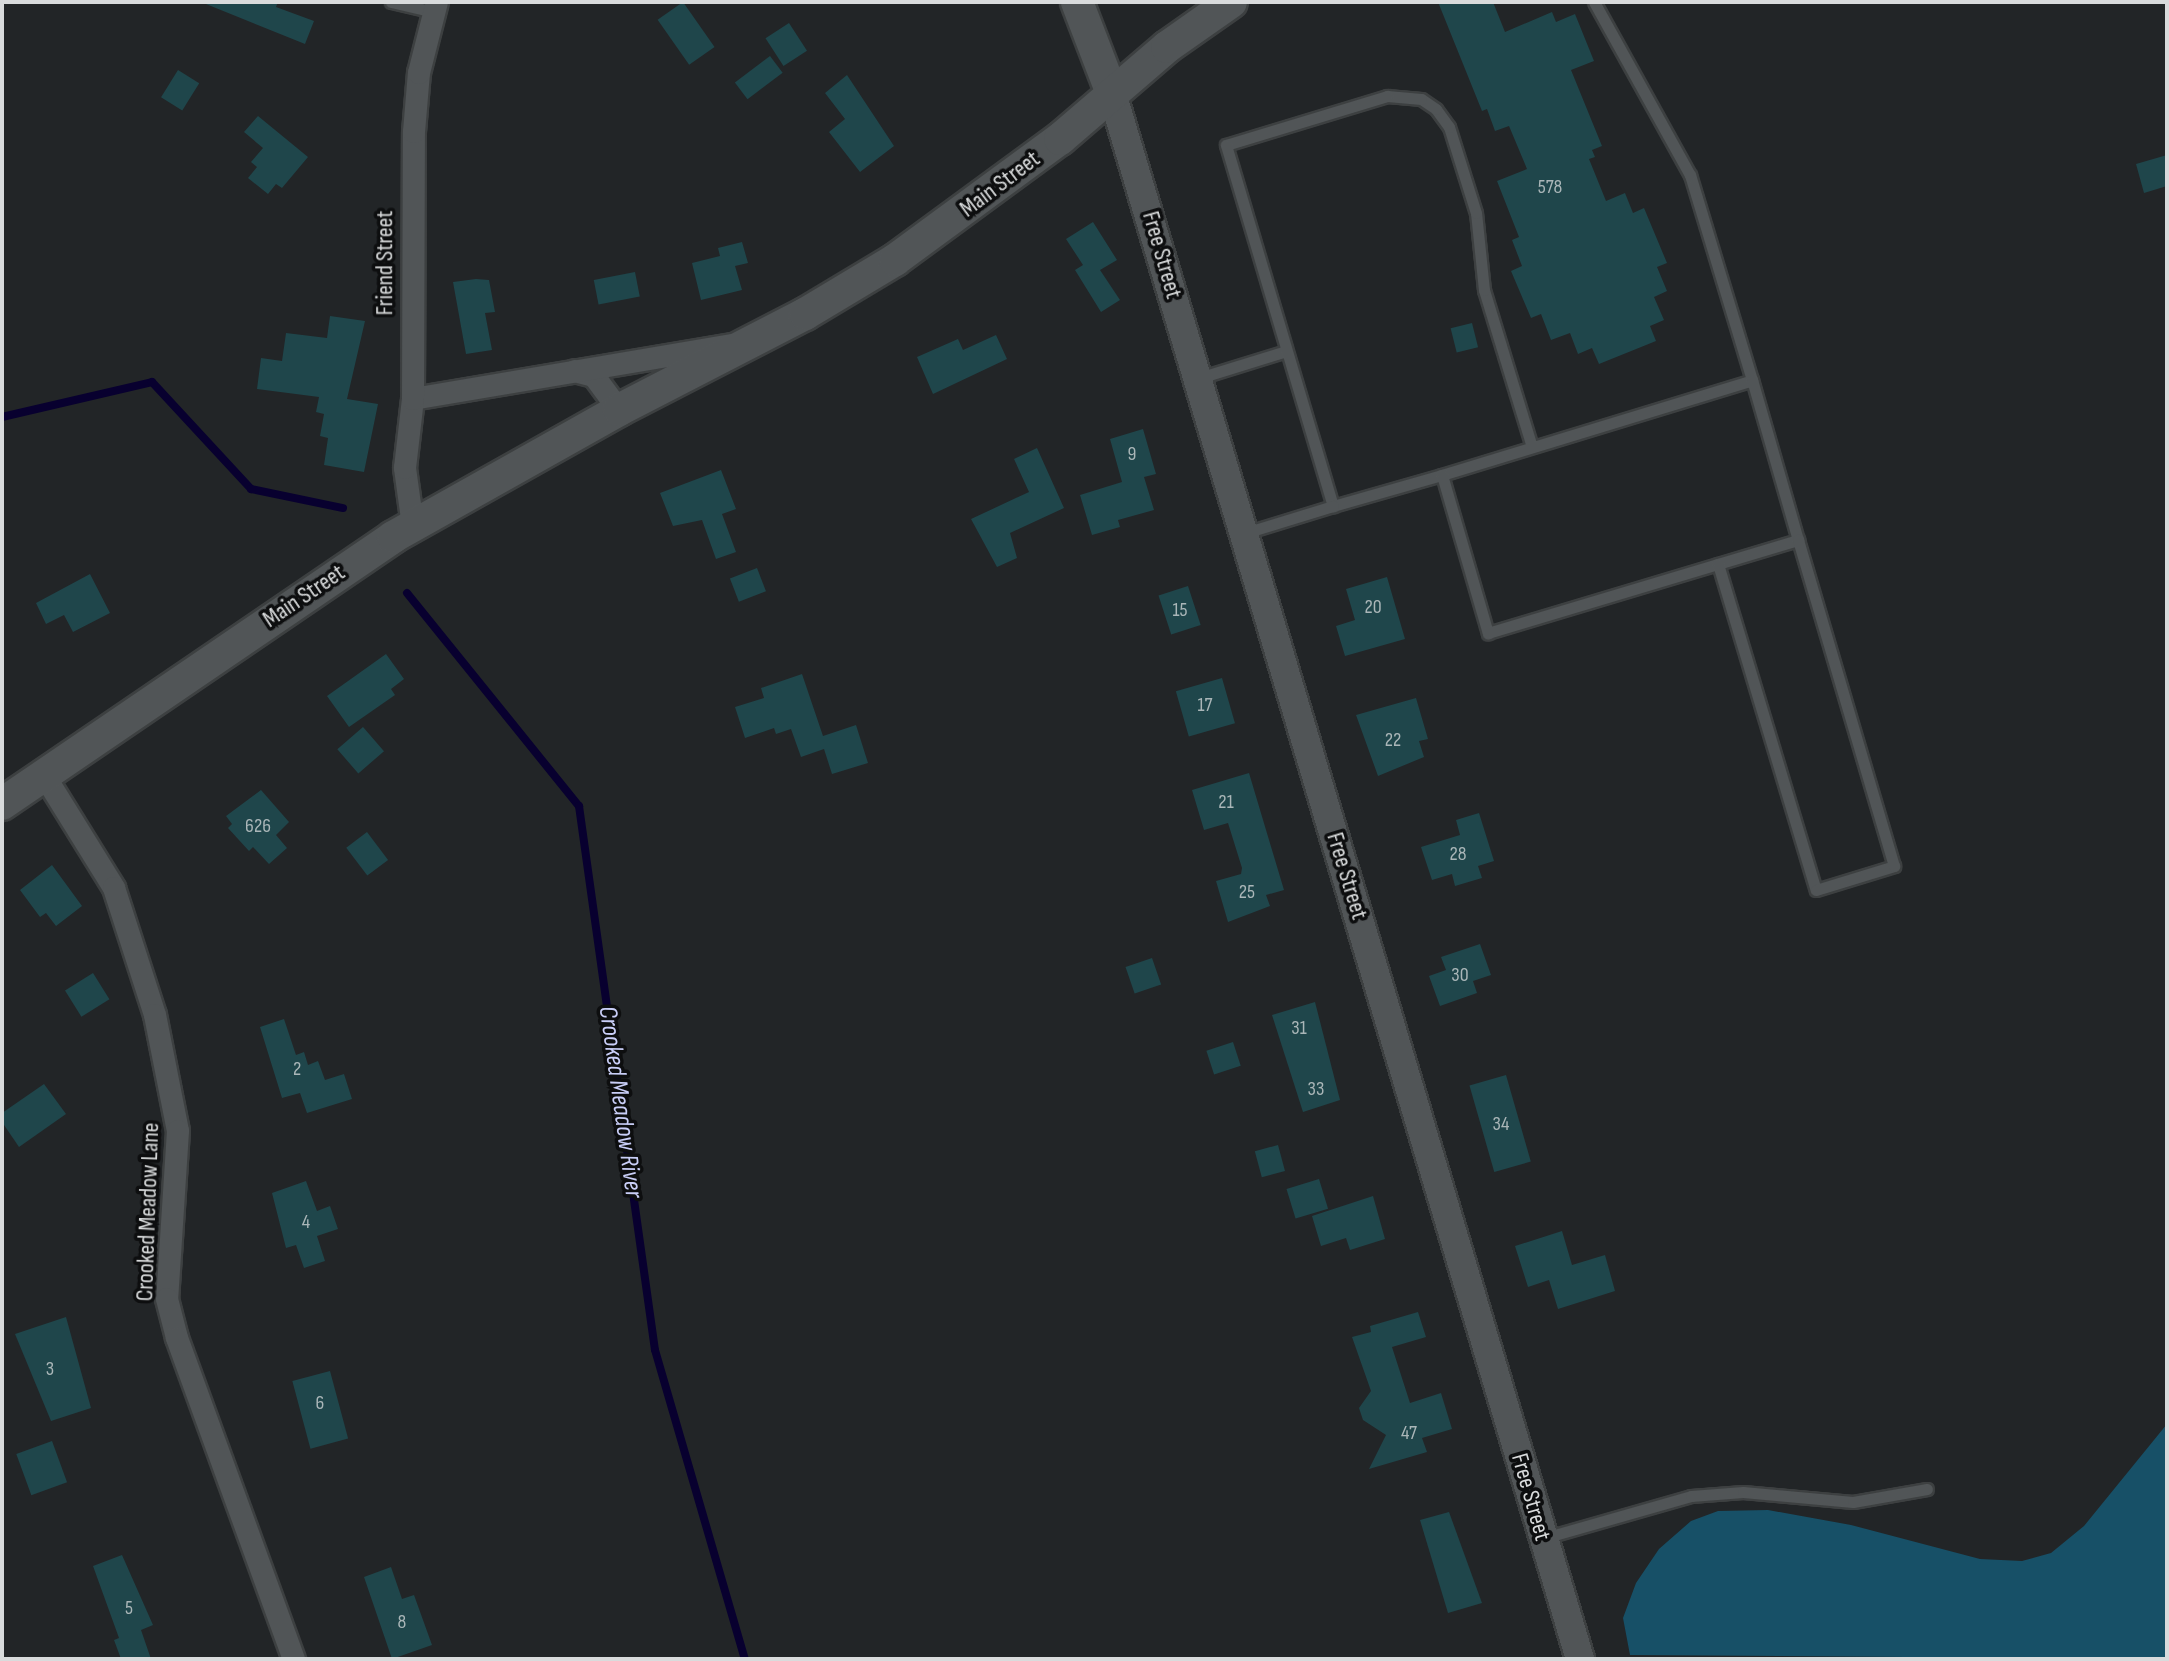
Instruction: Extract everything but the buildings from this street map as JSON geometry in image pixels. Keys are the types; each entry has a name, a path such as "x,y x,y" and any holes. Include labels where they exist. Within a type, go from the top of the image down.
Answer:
{"main road":[{"path":"1077,2 1112,93"},
{"name":"Main Street","path":"2,804 413,526 619,410 752,342 895,260 1060,139 1112,93 1231,2"}],"street":[{"name":"Friend Street","path":"413,526 405,468 413,399 414,132 419,73 435,7"},
{"name":"Free Street","path":"1112,93 1580,1659"},
{"name":"Main Street","path":"413,399 752,342"},
{"path":"575,371 594,376 619,410"},
{"name":"Crooked Meadow Lane","path":"44,775 114,888 158,1028 178,1131 167,1299 177,1338 294,1659"}],"lane":[{"path":"391,2 435,7"},
{"path":"1594,2 1690,175 1894,866 1816,890 1718,564"},
{"path":"1333,506 1226,145 1387,96 1421,99 1449,127 1476,213 1484,290 1532,447"},
{"path":"1198,378 1286,351"},
{"path":"1245,533 1752,380"},
{"path":"1442,475 1488,633 1798,540"},
{"path":"1543,1538 1691,1496 1743,1492 1853,1502 1927,1489"}],"shaded area":[{"path":"2167,1424 2167,1659 1630,1655 1623,1618 1636,1583 1659,1549 1691,1521 1718,1511 1768,1510 1851,1525 1980,1559 2022,1561 2051,1553 2084,1526"}],"waterway":[{"name":"Crooked Meadow River","path":"2,417 152,382 251,489 343,508"},
{"name":"Crooked Meadow River","path":"407,593 579,806 655,1350 745,1659"}]}
